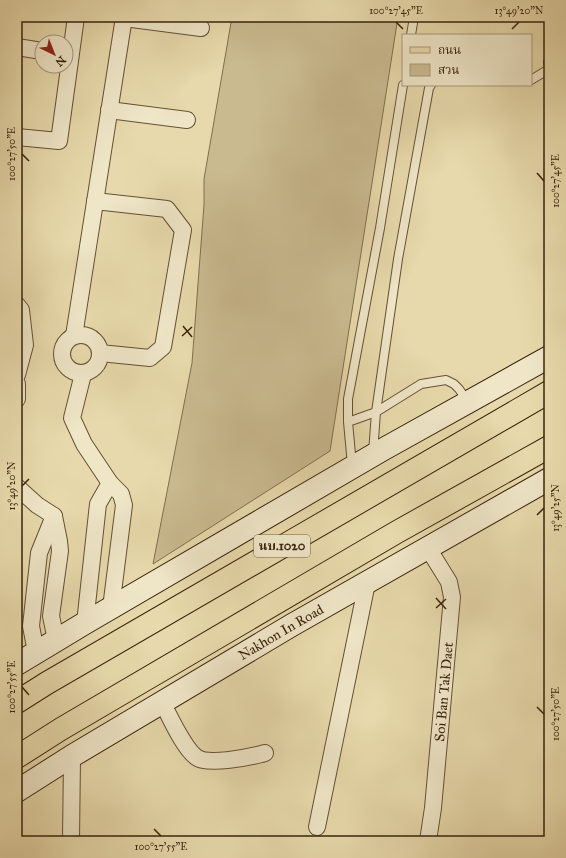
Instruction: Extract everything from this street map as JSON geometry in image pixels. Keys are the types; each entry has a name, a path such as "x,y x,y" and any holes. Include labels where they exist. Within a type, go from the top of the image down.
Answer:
{"main road":[{"name":"นบ.1020","path":"17,664 372,456 549,357"},
{"name":"นบ.1020","path":"17,702 47,683 549,392"},
{"name":"Nakhon In Road","path":"17,757 61,729 384,540 549,447"},
{"name":"Nakhon In Road","path":"17,791 72,756 292,625 549,479"}],"street":[{"path":"73,34 76,17"},
{"path":"74,336 124,17 201,28"},
{"path":"17,47 34,49"},
{"path":"17,137 59,141 67,74"},
{"path":"109,110 187,120"},
{"path":"95,201 167,209 183,230 163,347 150,358 100,353"},
{"path":"17,305 20,310 25,345 17,375"},
{"path":"80,335 91,338 99,347 100,359 98,364 94,369 83,374 71,371 63,362 62,350 65,344 74,336 80,335"},
{"path":"83,374 72,418 84,444 110,483 121,494 124,505 111,608"},
{"path":"17,384 17,399"},
{"path":"85,623 98,504 110,483"},
{"path":"17,487 37,506 54,516 60,551 51,616 56,640"},
{"path":"36,652 31,626 39,553 54,516"},
{"name":"Soi Ban Tak Daet","path":"428,548 449,582 452,597 433,808 428,841"},
{"path":"317,827 367,583"},
{"path":"162,702 184,743 197,759 214,762 266,754"},
{"path":"71,841 72,756"}],"lane":[{"path":"411,34 414,17"},
{"path":"549,58 549,66"},
{"path":"532,79 549,69"},
{"path":"352,468 348,422 348,399 380,228 403,86"},
{"path":"372,456 376,412 398,259 430,86"},
{"path":"348,422 376,412 421,384 446,380 454,384 468,402"}],"green space":[{"path":"232,17 398,17 330,451 153,564 192,363 204,205 204,179"}]}
